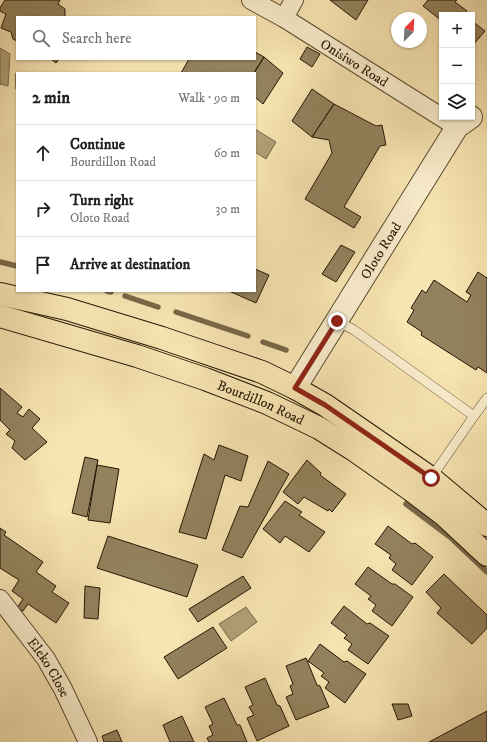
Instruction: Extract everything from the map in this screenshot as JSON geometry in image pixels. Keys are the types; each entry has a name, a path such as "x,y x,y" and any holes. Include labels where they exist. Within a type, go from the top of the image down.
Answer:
{"main road":[{"name":"Bourdillon Road","path":"0,294 67,308 262,372 325,405 431,478 485,518"},
{"name":"Bourdillon Road","path":"0,316 137,356 205,379 267,403 312,425 354,450 411,490 444,515 487,555"}],"street":[{"name":"Onisiwo Road","path":"251,0 439,104"},
{"path":"284,18 294,0"},
{"path":"475,115 487,108"},
{"name":"Oloto Road","path":"295,388 467,120"},
{"name":"Eleko Close","path":"0,599 46,659 63,689 88,742"}],"lane":[{"path":"337,321 354,330 474,416"},
{"path":"431,478 487,398"}],"shaded area":[{"path":"0,48 10,54 8,86 0,84"},
{"path":"256,130 276,142 266,159 256,153"},
{"path":"246,607 257,622 231,641 219,624"}],"building":[{"path":"5,0 60,0 58,4 65,9 65,16 16,16 16,40 13,39 11,32 1,28 6,14 0,11 0,8"},
{"path":"330,0 368,0 356,20"},
{"path":"428,0 457,0 455,2 467,11 439,12 439,19 423,6"},
{"path":"475,23 485,31 475,43"},
{"path":"307,47 320,54 312,67 300,59"},
{"path":"256,53 264,57 255,72 182,72 188,60 256,60"},
{"path":"264,57 283,73 263,104 256,98 256,72 255,72"},
{"path":"312,89 334,104 312,137 292,121"},
{"path":"334,104 376,126 382,125 386,145 380,146 344,207 361,217 354,228 305,199 332,153 329,140 312,137"},
{"path":"341,245 355,252 336,282 322,274"},
{"path":"256,269 269,275 256,303 231,292 256,292"},
{"path":"478,272 487,278 487,373 478,367 476,370 421,335 422,332 407,322 414,310 411,308 422,290 426,293 434,280 467,302 471,295 466,292"},
{"path":"0,388 22,407 17,413 23,417 29,409 40,419 32,428 47,442 25,460 12,448 15,441 6,434 10,430 0,420"},
{"path":"219,445 248,456 241,481 225,475 206,539 179,532 204,454 214,460"},
{"path":"85,457 98,460 87,517 72,513"},
{"path":"307,460 321,473 320,475 346,494 332,512 329,509 328,511 304,497 298,504 283,492"},
{"path":"268,461 289,474 242,558 222,550 240,506 248,507"},
{"path":"97,465 119,469 110,523 88,520"},
{"path":"285,501 302,512 299,515 325,532 309,552 285,536 280,543 263,529"},
{"path":"388,526 412,544 415,543 433,557 412,585 392,570 396,564 389,558 391,555 375,544"},
{"path":"0,528 6,532 4,535 43,562 36,572 56,586 52,592 69,603 56,623 28,604 23,611 17,608 23,599 12,591 19,580 0,568"},
{"path":"108,536 198,565 187,597 97,568"},
{"path":"368,567 413,597 392,626 372,611 376,605 368,599 371,596 355,584"},
{"path":"444,574 487,615 487,628 472,644 437,613 441,608 426,592"},
{"path":"243,576 251,588 198,622 189,609"},
{"path":"85,586 100,588 98,619 84,618"},
{"path":"344,606 367,624 370,623 389,636 368,664 348,650 352,644 344,638 347,635 331,623"},
{"path":"213,627 227,648 178,679 164,657"},
{"path":"320,644 344,662 347,661 366,674 345,703 325,688 329,682 321,676 324,673 308,661"},
{"path":"306,658 317,685 320,686 329,707 296,720 286,697 293,694 290,686 293,684 286,666"},
{"path":"265,678 277,705 280,706 289,726 257,741 247,718 254,715 249,707 253,705 245,687"},
{"path":"224,698 237,725 240,725 247,742 209,742 207,738 213,735 209,726 213,724 205,707"},
{"path":"392,704 408,704 412,716 398,720"},
{"path":"487,711 487,742 429,742"},
{"path":"182,716 194,742 170,742 163,725"},
{"path":"117,730 122,742 104,742 102,736"}],"waterway":[{"path":"0,262 16,266"},
{"path":"125,296 158,307"},
{"path":"176,312 248,336"},
{"path":"263,342 286,350"},
{"path":"406,504 450,537 487,572"}],"route":[{"path":"337,321 295,388 325,405 431,478"}]}
